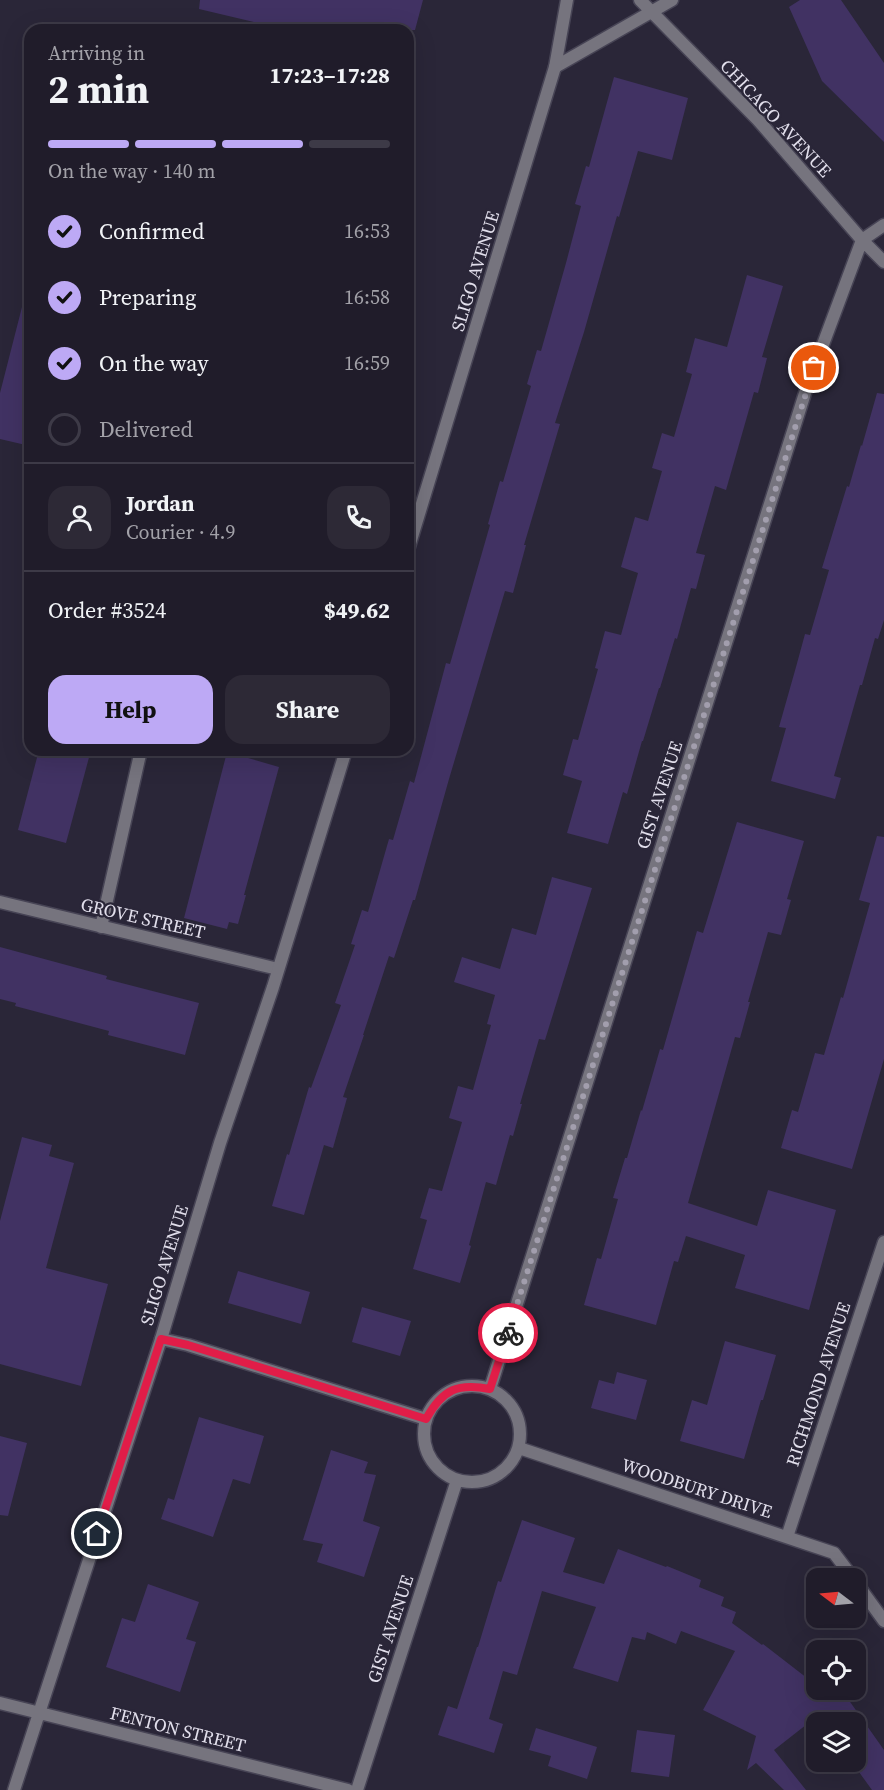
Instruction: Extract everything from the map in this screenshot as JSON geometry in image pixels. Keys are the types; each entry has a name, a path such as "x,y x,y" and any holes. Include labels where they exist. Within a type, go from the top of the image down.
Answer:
{"street":[{"name":"SLIGO AVENUE","path":"414,530 555,67 567,0"},
{"name":"CHICAGO AVENUE","path":"640,0 758,120 862,240 884,262"},
{"path":"555,67 672,0"},
{"path":"862,240 884,225"},
{"name":"GIST AVENUE","path":"490,1389 806,390 862,240"},
{"path":"101,927 140,756"},
{"name":"SLIGO AVENUE","path":"14,1790 161,1339 220,1143 278,969 344,756"},
{"name":"GROVE STREET","path":"0,902 278,969"},
{"name":"RICHMOND AVENUE","path":"787,1537 884,1242"},
{"path":"161,1339 188,1345 426,1419"},
{"path":"460,1387 490,1389 508,1402 519,1422 521,1439 519,1448 506,1469 489,1480 470,1483 449,1478 432,1462 425,1447 423,1438 426,1419 434,1404 445,1394 460,1387"},
{"name":"WOODBURY DRIVE","path":"519,1448 834,1553 846,1568"},
{"name":"GIST AVENUE","path":"357,1790 457,1480"},
{"path":"872,1604 884,1595"},
{"name":"WOODBURY DRIVE","path":"866,1596 884,1621"},
{"name":"FENTON STREET","path":"0,1703 348,1790"}],"building":[{"path":"200,0 423,0 415,30 414,24 262,24 199,9"},
{"path":"800,0 841,0 884,63 884,142 822,81 789,7"},
{"path":"614,77 688,98 672,160 638,151 555,423 560,424 524,545 526,545 513,593 505,591 415,900 413,900 394,958 389,956 343,1097 347,1098 333,1148 324,1145 304,1215 272,1206 309,1087 311,1088 341,1005 335,1003 355,945 351,944 362,910 368,912 389,839 393,840 410,781 414,783 446,663 450,664 490,525 488,524 500,481 503,482 531,386 527,384 537,350 541,351 566,263 581,206 575,204 586,166 589,167"},
{"path":"747,275 783,286 762,357 767,358 758,393 754,392 726,490 715,486 696,553 705,555 696,589 691,588 627,794 623,792 608,844 567,833 582,781 563,775 573,739 578,740 598,669 595,668 605,631 621,635 638,573 621,567 635,517 648,521 662,471 652,468 662,433 674,437 692,374 686,372 695,338 727,347"},
{"path":"22,307 24,307 24,445 0,439 0,393"},
{"path":"877,393 884,394 884,620 878,639 875,638 834,776 841,778 835,799 771,781 786,728 779,727 805,634 810,635 829,570 822,568"},
{"path":"37,756 89,756 66,843 18,830"},
{"path":"226,756 241,756 279,767 238,924 229,922 227,929 184,918"},
{"path":"737,822 804,841 787,899 791,900 781,935 768,932 740,1038 735,1037 688,1203 757,1226 768,1190 836,1210 809,1310 735,1288 745,1255 686,1236 678,1262 674,1261 656,1325 584,1305 597,1258 601,1259 618,1199 613,1198 625,1158 627,1158 660,1049 663,1050 697,931 703,933"},
{"path":"877,836 884,837 884,1059 852,1169 781,1148 792,1110 798,1112 815,1053 824,1055 841,997 843,998 870,903 859,900"},
{"path":"552,877 592,888 545,1040 539,1039 513,1136 510,1135 496,1185 486,1182 460,1283 413,1269 427,1220 420,1218 429,1188 442,1191 462,1122 449,1118 458,1086 473,1090 491,1025 487,1024 495,995 454,982 462,957 500,969 512,928 536,935"},
{"path":"0,947 107,976 106,979 199,1003 185,1055 108,1035 109,1031 15,1006 16,1003 0,999"},
{"path":"22,1137 52,1145 49,1156 74,1163 46,1268 108,1284 81,1386 0,1364 0,1221"},
{"path":"238,1271 310,1292 301,1324 228,1303"},
{"path":"362,1307 411,1321 400,1356 352,1342"},
{"path":"725,1341 776,1355 744,1459 680,1441 692,1400 707,1405"},
{"path":"617,1372 647,1380 636,1420 591,1408 599,1380 614,1384"},
{"path":"199,1417 264,1436 250,1484 233,1479 213,1537 161,1519 168,1498 174,1500"},
{"path":"0,1436 27,1443 8,1516 0,1515"},
{"path":"331,1450 368,1462 364,1473 376,1475 363,1521 380,1527 364,1577 317,1562 323,1544 303,1540"},
{"path":"522,1520 575,1538 563,1572 604,1584 618,1549 667,1566 701,1580 699,1587 724,1597 721,1606 736,1612 732,1623 806,1677 806,1700 849,1700 857,1712 806,1712 806,1725 774,1750 806,1790 784,1790 756,1763 747,1770 756,1736 703,1710 735,1651 681,1631 676,1644 647,1632 645,1640 632,1637 618,1682 573,1668 596,1607 542,1591 517,1675 503,1671 489,1719 503,1724 494,1753 438,1735 448,1706 457,1709 498,1581 501,1582"},
{"path":"148,1584 199,1602 186,1639 196,1642 180,1692 106,1667 122,1618 135,1622"},
{"path":"866,1724 884,1750 884,1790 872,1790 859,1772 866,1772"},
{"path":"536,1728 597,1747 587,1779 548,1766 551,1756 529,1750"},
{"path":"637,1730 675,1735 669,1777 631,1772"}],"way so far":[{"path":"508,1333 798,412 814,368"}],"route":[{"path":"97,1534 161,1339 188,1345 426,1419 434,1404 445,1394 460,1387 490,1389 508,1333"}]}
